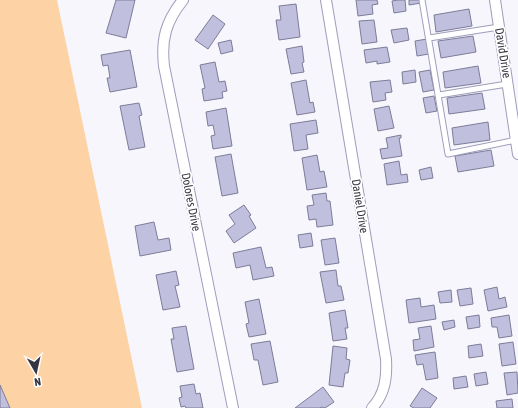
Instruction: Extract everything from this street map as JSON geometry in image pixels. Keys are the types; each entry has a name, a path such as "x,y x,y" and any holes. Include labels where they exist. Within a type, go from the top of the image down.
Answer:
{"street":[{"name":"Dolores Drive","path":"183,0 167,24 163,52 164,66 233,408"},
{"name":"Daniel Drive","path":"326,0 386,360 386,382 380,397 372,408"},
{"name":"David Drive","path":"495,0 518,154"}],"lane":[{"path":"422,0 448,154 516,140"},
{"path":"429,38 499,28"},
{"path":"438,95 507,84"}],"shaded area":[{"path":"0,0 57,0 142,408 0,408"}],"building":[{"path":"116,0 135,0 126,38 106,33"},
{"path":"356,0 377,0 378,4 372,5 373,14 358,16"},
{"path":"405,0 406,11 394,13 392,1"},
{"path":"409,0 420,0 421,3 409,5"},
{"path":"296,4 300,37 279,40 276,20 281,20 279,6"},
{"path":"469,9 472,26 436,32 434,15"},
{"path":"213,15 225,24 208,49 195,40"},
{"path":"374,20 377,42 362,44 359,21"},
{"path":"407,28 409,40 394,43 391,30"},
{"path":"473,36 476,52 441,58 438,41"},
{"path":"427,39 429,54 417,56 415,41"},
{"path":"231,40 233,51 221,54 218,43"},
{"path":"302,46 304,62 302,63 304,72 291,74 286,49"},
{"path":"387,47 390,62 377,64 377,61 366,63 364,50"},
{"path":"130,50 137,87 110,92 107,78 110,78 108,65 103,66 101,55"},
{"path":"215,62 219,82 225,81 227,91 222,92 223,98 204,101 202,89 205,88 200,65"},
{"path":"478,66 481,83 445,88 443,72"},
{"path":"415,70 416,82 403,84 402,72"},
{"path":"430,70 434,90 423,92 419,72"},
{"path":"306,80 310,103 313,102 315,112 297,115 291,83"},
{"path":"390,80 392,92 385,93 386,100 373,102 370,82"},
{"path":"482,93 485,109 449,114 447,98"},
{"path":"434,96 437,111 426,113 423,98"},
{"path":"139,103 142,115 139,116 145,147 129,150 120,106"},
{"path":"389,106 394,128 378,131 374,109"},
{"path":"226,108 232,146 213,149 211,136 215,135 213,125 208,126 206,112"},
{"path":"316,120 318,133 306,135 308,149 294,151 290,124"},
{"path":"488,122 490,140 454,145 452,128"},
{"path":"401,135 401,138 399,138 402,156 382,159 380,149 388,148 386,138"},
{"path":"491,150 494,166 458,172 455,156"},
{"path":"231,154 238,193 222,196 215,157"},
{"path":"317,155 320,172 324,171 327,187 307,190 302,158"},
{"path":"399,161 401,175 407,174 408,182 387,185 384,164"},
{"path":"431,167 433,178 421,180 419,170"},
{"path":"326,193 327,201 330,201 333,225 317,227 316,219 309,220 307,206 314,205 312,195"},
{"path":"244,205 251,215 249,216 256,228 234,243 226,231 235,224 229,215"},
{"path":"154,222 158,240 169,238 171,250 140,256 135,226"},
{"path":"311,233 313,246 300,248 298,235"},
{"path":"335,238 339,263 325,265 321,240"},
{"path":"261,247 266,268 272,267 274,276 253,280 250,265 236,268 233,253"},
{"path":"336,270 338,286 341,286 344,300 326,303 320,272"},
{"path":"176,271 179,285 175,286 180,307 163,310 156,275"},
{"path":"497,287 499,299 505,297 507,307 488,311 484,290"},
{"path":"471,288 473,304 460,306 457,290"},
{"path":"451,290 452,302 440,303 438,292"},
{"path":"420,298 421,307 434,305 436,319 409,323 406,300"},
{"path":"259,299 266,334 249,337 246,324 249,323 245,302"},
{"path":"345,310 348,328 345,328 347,339 333,341 329,313"},
{"path":"479,315 480,327 468,329 466,317"},
{"path":"509,315 512,336 499,338 497,327 492,327 491,318"},
{"path":"454,320 455,327 444,330 442,322"},
{"path":"186,326 194,369 177,372 171,339 174,339 172,328"},
{"path":"431,326 434,347 414,351 413,340 420,339 418,328"},
{"path":"270,341 278,382 263,385 258,360 254,360 251,344"},
{"path":"513,342 516,364 502,366 499,344"},
{"path":"481,344 483,356 469,358 468,346"},
{"path":"333,346 347,348 346,359 350,360 348,373 345,373 343,387 329,385"},
{"path":"435,352 438,378 426,380 423,364 417,365 415,355"},
{"path":"486,372 488,384 476,386 474,374"},
{"path":"517,372 518,393 507,395 504,373"},
{"path":"466,376 468,387 454,389 453,378"},
{"path":"194,384 196,394 200,393 203,408 181,407 179,398 182,397 180,386"},
{"path":"0,385 10,408 0,408"},
{"path":"323,387 334,402 325,408 295,408"},
{"path":"422,388 437,398 430,408 414,408 410,406"},
{"path":"512,399 513,408 497,408 496,401"}]}
